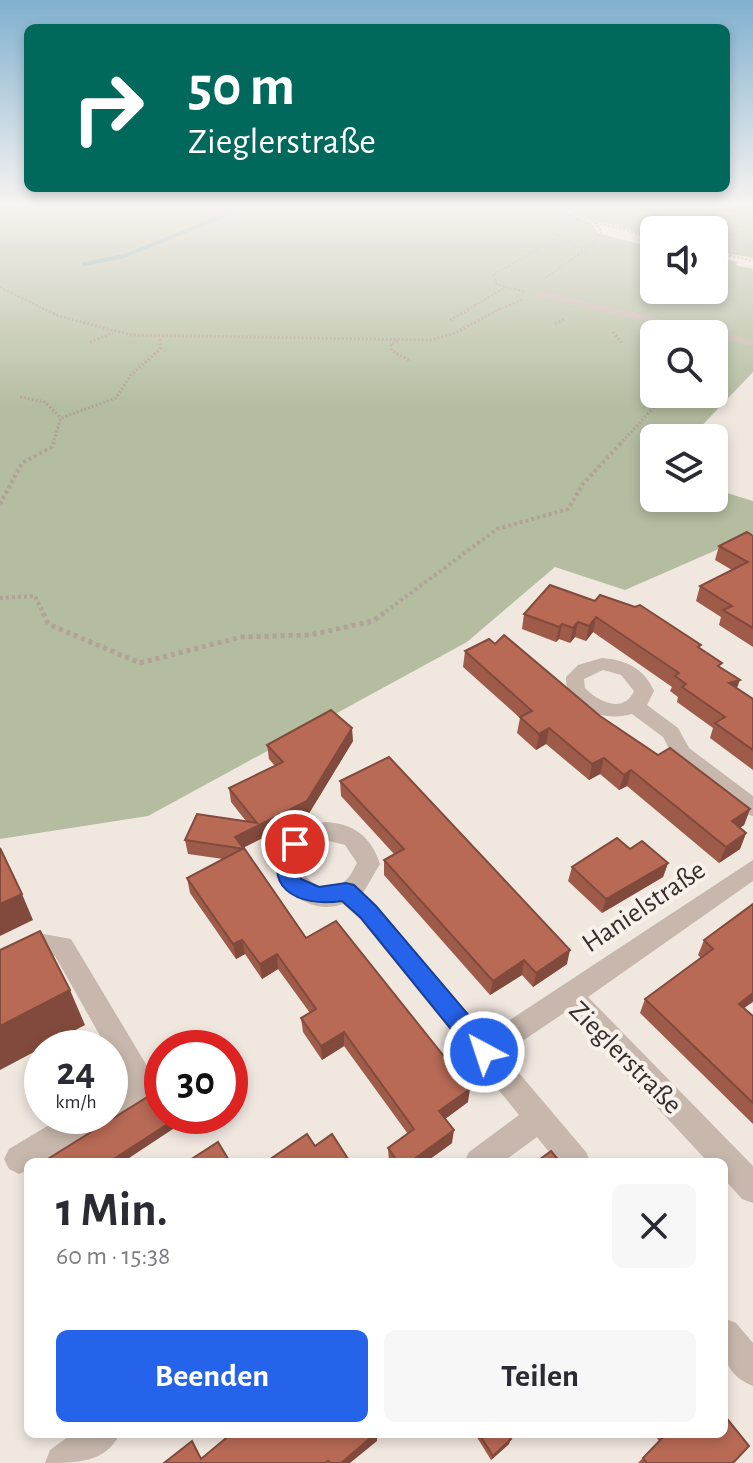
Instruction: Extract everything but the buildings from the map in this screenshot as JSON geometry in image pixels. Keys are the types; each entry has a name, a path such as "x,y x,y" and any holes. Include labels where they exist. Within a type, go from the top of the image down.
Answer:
{"street":[{"path":"540,294 753,343"},
{"path":"635,706 671,733 681,753 753,808"},
{"name":"Hanielstraße","path":"569,995 753,869"},
{"path":"346,892 368,912 573,1158"},
{"path":"0,961 38,944 62,946 111,1030"},
{"name":"Zieglerstraße","path":"484,1052 569,995 724,1158"},
{"path":"128,1059 143,1085 128,1094"},
{"path":"484,1158 539,1118"},
{"path":"19,1159 61,1134"},
{"name":"Zieglerstraße","path":"728,1162 753,1188"},
{"path":"728,1340 753,1369"},
{"path":"63,1463 97,1438"}],"path":[{"path":"500,271 493,275 497,285 540,294"},
{"path":"540,294 544,279 555,271"},
{"path":"0,287 34,307 114,332 160,337 399,341 454,336 505,304 540,294"},
{"path":"450,320 506,287"},
{"path":"90,342 114,332"},
{"path":"61,418 116,398 131,375 160,349 160,337"},
{"path":"222,337 228,344"},
{"path":"399,341 391,344 392,351 411,361"},
{"path":"20,397 45,402 61,418"},
{"path":"0,598 35,596 48,624 140,663 241,637 310,635 373,621 497,529 568,509 583,484 653,408"},
{"path":"0,504 22,463 52,447 61,418"}],"green space":[{"path":"0,271 640,271 640,304 728,304 728,271 753,271 753,372 728,398 728,320 640,320 640,408 719,408 703,424 640,424 640,512 728,512 728,493 753,501 753,534 625,590 555,567 467,642 148,816 0,839"}],"route":[{"path":"295,844 285,859 288,877 293,885 305,893 318,896 346,892 368,912 484,1052"}]}
